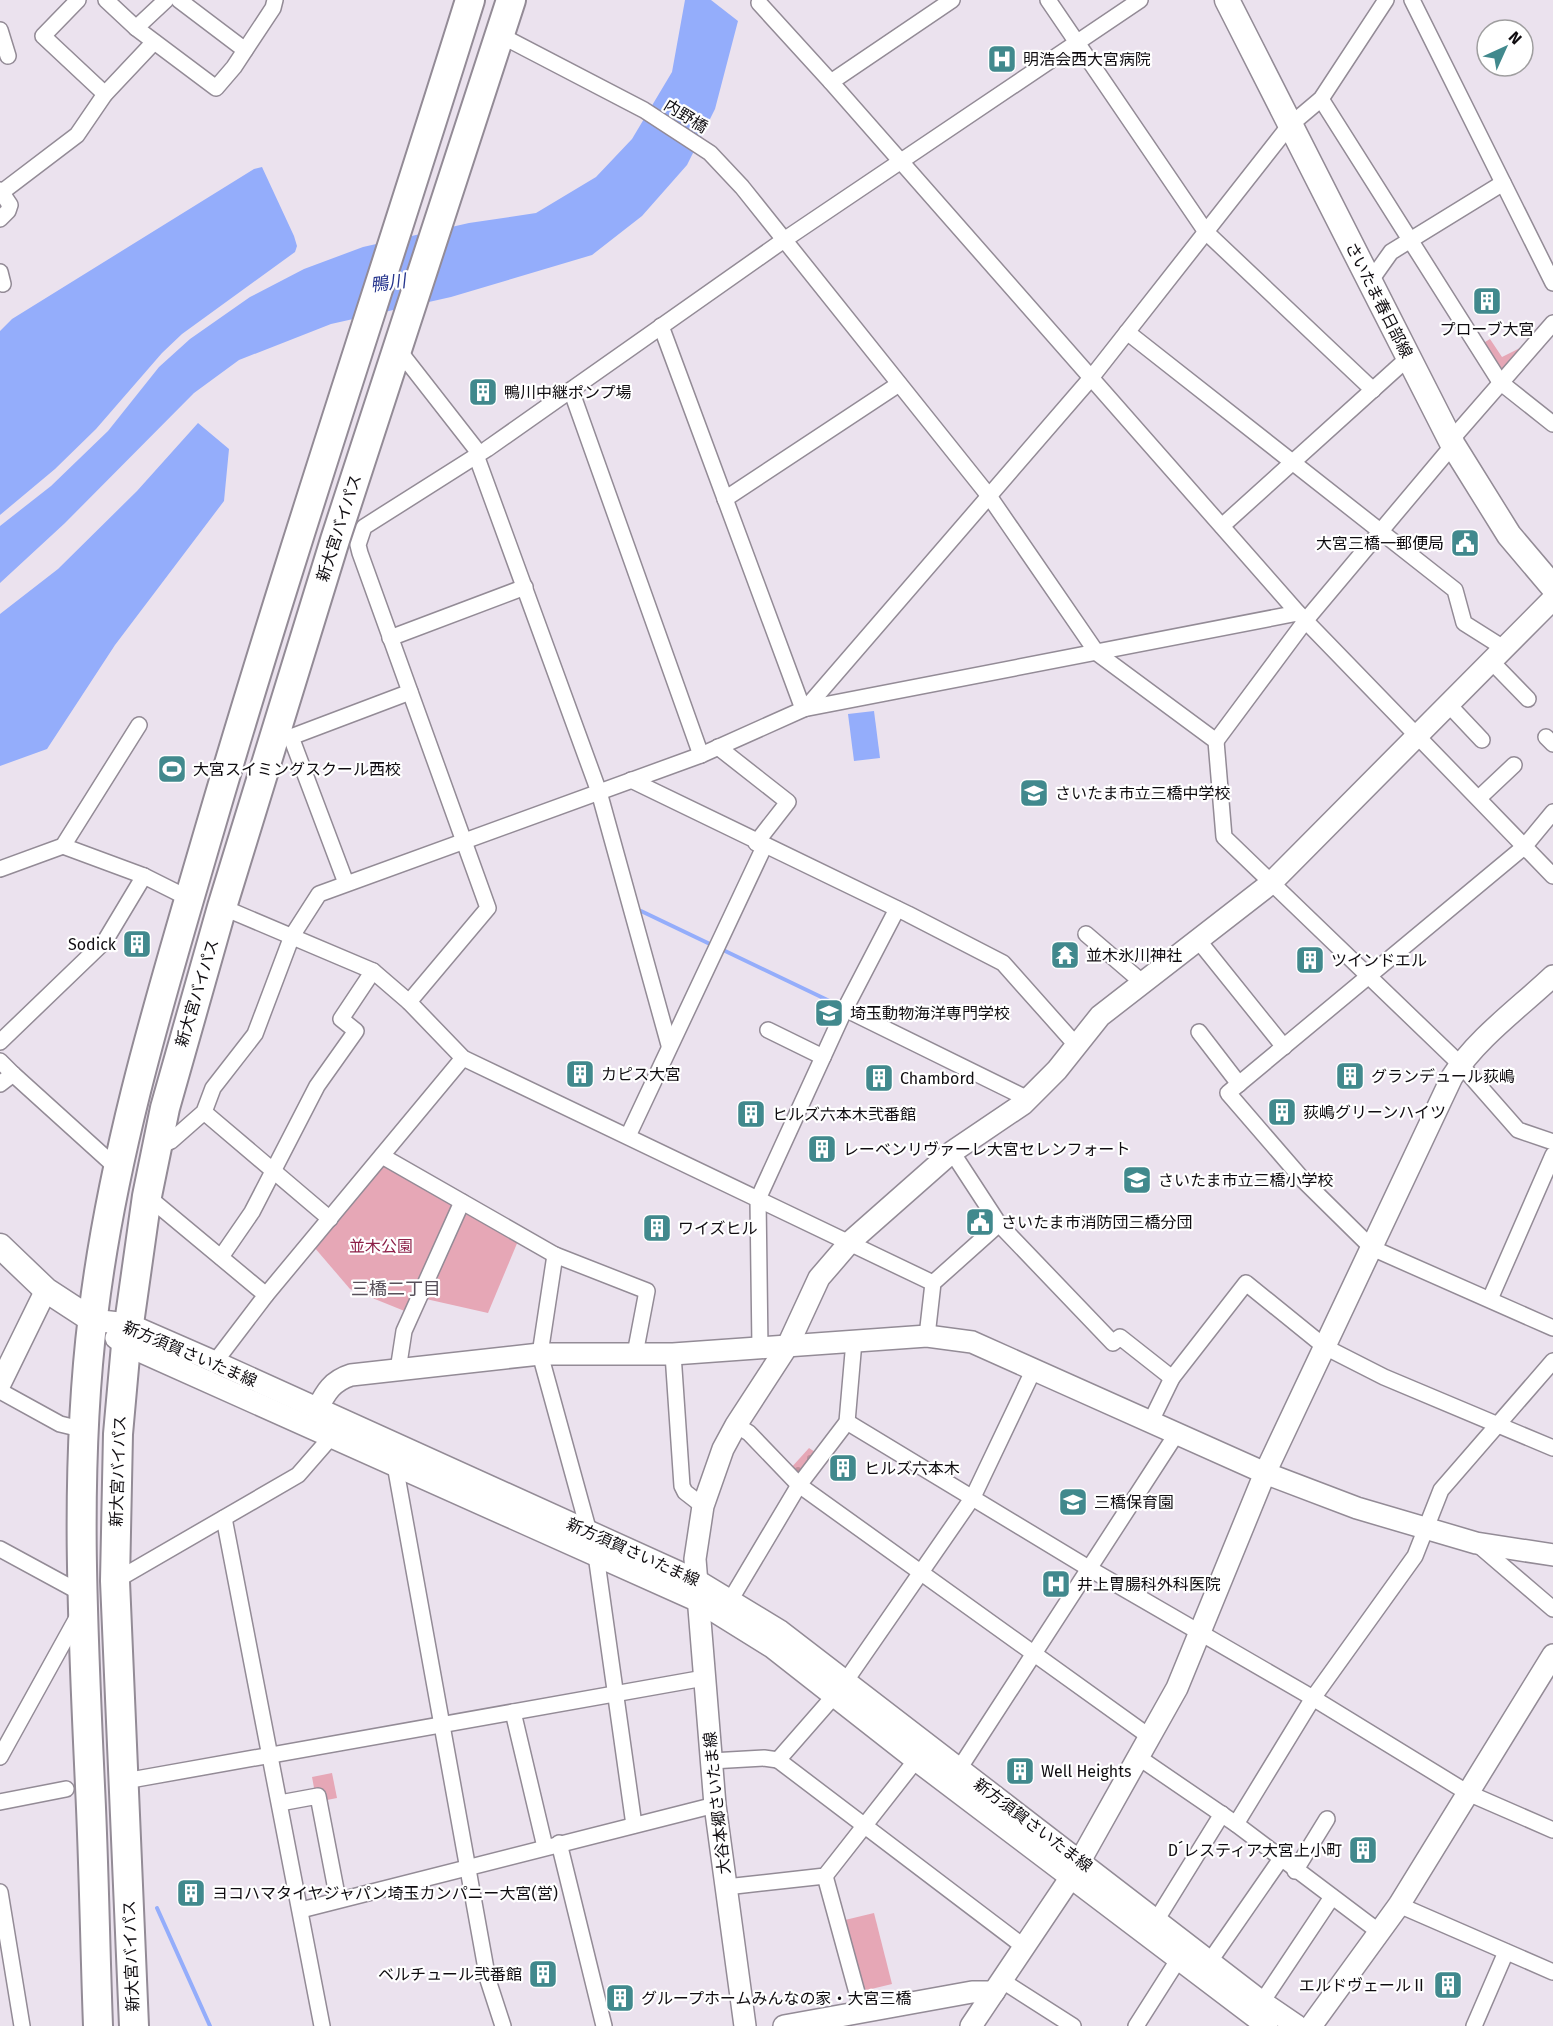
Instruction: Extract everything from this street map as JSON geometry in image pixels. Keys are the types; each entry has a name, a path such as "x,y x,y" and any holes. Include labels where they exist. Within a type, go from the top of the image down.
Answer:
{"highway":[{"name":"新大宮バイパス","path":"134,2026 115,1581 118,1434 127,1335 147,1196 176,1061 222,907 284,733 401,337 498,34 511,0"},
{"name":"新大宮バイパス","path":"98,2026 81,1602 85,1430 92,1320 118,1168 165,979 232,755 398,230 464,4"}],"main road":[{"name":"さいたま春日部線","path":"1227,0 1289,126 1452,442 1509,535 1553,587"},
{"path":"0,1246 46,1290 92,1320"}],"street":[{"path":"78,0 43,36 105,94"},
{"path":"106,0 136,28 216,88 245,50 273,8 275,0"},
{"path":"136,28 166,0"},
{"path":"179,0 245,50"},
{"path":"831,82 952,0"},
{"path":"1048,0 1206,232 1373,390"},
{"path":"409,1002 488,908 360,554 358,545 364,527 478,454 784,240 1140,0"},
{"path":"803,709 1092,378 1289,126 1321,99 1386,0"},
{"path":"1412,0 1553,283"},
{"path":"759,3 1302,616 1553,876"},
{"path":"0,30 8,56"},
{"name":"内野橋","path":"498,34 644,110 710,153 784,240 989,496 1097,653 1216,741"},
{"path":"0,219 8,211 10,205 1,191 77,135 105,94 154,42"},
{"path":"1321,99 1500,382 1553,424"},
{"path":"1369,283 1391,252 1503,183"},
{"path":"1553,323 1500,382 1379,533 1302,616 1216,741 1224,837 1270,884 1460,1064 1518,1130 1553,1143"},
{"path":"661,327 803,709"},
{"path":"1127,332 1379,533 1455,590 1464,623 1496,654 1528,699"},
{"path":"401,337 478,454 599,792 669,1045"},
{"path":"1222,526 1408,358"},
{"path":"725,499 899,384"},
{"path":"571,390 701,755"},
{"path":"390,638 525,587"},
{"name":"大谷本郷さいたま線","path":"746,2026 715,1805 696,1580 696,1541 703,1506 723,1449 788,1345 819,1278 850,1242 952,1152 1028,1099 1057,1070 1100,1016 1270,884 1553,599"},
{"path":"156,1148 171,1141 204,1112 213,1088 255,1034 292,936 319,894 701,755 803,709 1302,616"},
{"path":"346,883 284,733 410,693"},
{"path":"1448,704 1482,741"},
{"path":"63,846 139,725"},
{"path":"628,1136 760,845 788,802 718,747"},
{"path":"1479,798 1514,765"},
{"path":"631,780 1003,963 1076,1045"},
{"path":"1553,812 1524,846 1228,1093 1304,1181 1372,1248 1553,1328"},
{"path":"2,863 63,846 144,876 178,893"},
{"path":"0,1042 105,941 144,876"},
{"path":"222,907 374,972 409,1002 463,1058 933,1282"},
{"path":"760,1348 758,1199 845,1009 897,909"},
{"path":"1086,934 1143,983"},
{"path":"1198,940 1284,1047"},
{"path":"221,1257 252,1212 317,1086 356,1031 341,1019 374,972"},
{"path":"971,2026 1075,1869 1177,1688 1266,1473 1460,1064 1553,976"},
{"path":"845,1009 1028,1099"},
{"path":"768,1030 823,1057"},
{"path":"1199,1032 1239,1084"},
{"path":"215,1362 266,1295 463,1058"},
{"path":"0,1061 118,1168"},
{"path":"0,1084 13,1074"},
{"path":"204,1112 330,1219"},
{"path":"952,1152 999,1224 1113,1343 1120,1337 1172,1378"},
{"path":"1490,1299 1553,1155"},
{"path":"382,1156 555,1256 647,1291 635,1354"},
{"path":"147,1196 266,1295"},
{"path":"398,1370 404,1330 462,1202"},
{"path":"927,1336 933,1282 999,1224"},
{"path":"555,1256 540,1354 589,1532"},
{"path":"1151,1421 1172,1378 1246,1283 1324,1347 1384,1377 1553,1448"},
{"path":"0,1384 46,1290"},
{"name":"新方須賀さいたま線","path":"92,1320 332,1436 698,1601 840,1689 959,1769 1178,1960 1267,2026"},
{"name":"新方須賀さいたま線","path":"127,1335 215,1362 696,1580 731,1599 780,1631 916,1760 1075,1869 1157,1919 1262,2002 1297,2026"},
{"path":"317,1409 330,1387 340,1379 398,1370 540,1354 673,1354 927,1336 972,1342 1266,1473 1357,1508 1476,1543 1553,1555"},
{"path":"731,1599 798,1485 847,1422 854,1341"},
{"path":"734,1350 746,1355 756,1365 759,1372 759,1389"},
{"path":"673,1354 682,1486 685,1492 703,1506"},
{"path":"1236,1824 1312,1698 1415,1556 1441,1490 1553,1361"},
{"path":"778,1760 840,1689 973,1497 1034,1369"},
{"path":"0,1391 60,1424 85,1430"},
{"path":"847,1422 1468,1793 1553,1830"},
{"path":"736,1425 755,1439 798,1485 1150,1737"},
{"path":"959,1769 1177,1433"},
{"path":"115,1581 298,1475 332,1436"},
{"path":"395,1465 488,1980 503,2026"},
{"path":"224,1518 322,2026"},
{"path":"1476,1543 1553,1609"},
{"path":"0,1549 81,1602 0,1757"},
{"path":"596,1555 634,1825"},
{"path":"1311,2026 1398,1905 1553,1655"},
{"path":"125,1781 704,1678"},
{"path":"513,1712 604,2026"},
{"path":"1138,1757 1236,1824 1280,1860 1378,1931"},
{"path":"711,1761 764,1758 778,1760 1023,1946"},
{"path":"726,1887 825,1876 916,1760"},
{"path":"0,1802 66,1790"},
{"path":"280,1803 318,1796 338,1900"},
{"path":"301,1910 715,1805"},
{"path":"1157,1919 1222,1814"},
{"path":"1295,1871 1327,1820"},
{"path":"1210,1961 1280,1860"},
{"path":"825,1876 862,2011"},
{"path":"0,1892 22,2026"},
{"path":"1262,2002 1332,1898"},
{"path":"1398,1905 1553,1972"},
{"path":"1474,2026 1506,1952"},
{"path":"1136,2026 1178,1960"},
{"path":"784,2026 997,1986 1073,2026"}],"green space":[{"path":"1490,339 1502,357 1530,343 1501,376 1480,345"},
{"name":"並木公園","path":"382,1164 456,1205 407,1312 350,1289 314,1247"},
{"name":"並木公園","path":"463,1208 518,1241 488,1313 426,1299"},
{"path":"809,1448 818,1454 801,1475 790,1469"},
{"path":"332,1773 337,1798 322,1801 315,1793 312,1777"},
{"path":"874,1913 892,1984 863,1991 845,1920"}],"water":[{"name":"鴨川","path":"685,0 711,0 738,21 715,109 687,165 642,216 592,255 451,297 331,324 239,360 194,393 65,523 0,583 0,526 51,486 108,431 159,367 190,339 250,297 304,269 363,247 469,223 536,213 596,177 632,139 672,72"},
{"path":"262,167 294,236 297,246 295,252 182,334 162,353 96,429 55,469 0,515 0,331 12,319 254,169"},
{"path":"198,423 229,449 224,501 115,645 47,749 0,766 0,614 58,569 137,491"},
{"path":"874,711 880,758 854,761 848,714"}],"waterway":[{"path":"641,911 712,945"},
{"path":"721,949 840,1006"},
{"path":"157,1908 210,2026"}],"place":[{"name":"明浩会西大宮病院","path":"1002,59"},
{"name":"プローブ大宮","path":"1487,301"},
{"name":"鴨川中継ポンプ場","path":"483,392"},
{"name":"大宮三橋一郵便局","path":"1465,543"},
{"name":"大宮スイミングスクール西校","path":"172,769"},
{"name":"さいたま市立三橋中学校","path":"1034,793"},
{"name":"Sodick","path":"137,944"},
{"name":"並木氷川神社","path":"1065,955"},
{"name":"ツインドエル","path":"1310,960"},
{"name":"埼玉動物海洋専門学校","path":"829,1013"},
{"name":"カピス大宮","path":"580,1074"},
{"name":"グランデュール荻嶋","path":"1350,1076"},
{"name":"Chambord","path":"879,1078"},
{"name":"荻嶋グリーンハイツ","path":"1282,1112"},
{"name":"ヒルズ六本木弐番館","path":"751,1114"},
{"name":"レーベンリヴァーレ大宮セレンフォート","path":"822,1149"},
{"name":"さいたま市立三橋小学校","path":"1137,1180"},
{"name":"さいたま市消防団三橋分団","path":"980,1222"},
{"name":"ワイズヒル","path":"657,1228"},
{"name":"ヒルズ六本木","path":"843,1468"},
{"name":"三橋保育園","path":"1073,1502"},
{"name":"井上胃腸科外科医院","path":"1056,1584"},
{"name":"Well Heights","path":"1020,1771"},
{"name":"D´レスティア大宮上小町","path":"1363,1850"},
{"name":"ヨコハマタイヤジャパン埼玉カンパニー大宮(営)","path":"191,1893"},
{"name":"ベルチュール弐番館","path":"543,1974"},
{"name":"エルドヴェールⅡ","path":"1448,1985"},
{"name":"グループホームみんなの家・大宮三橋","path":"620,1998"}],"district":[{"name":"三橋二丁目","path":"396,1289"}]}
